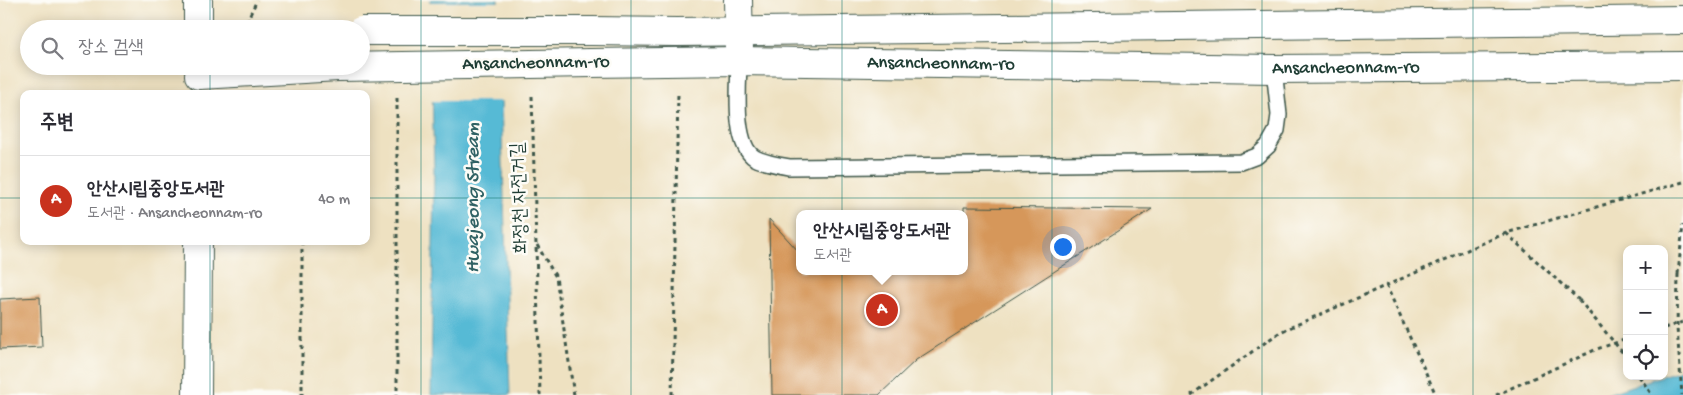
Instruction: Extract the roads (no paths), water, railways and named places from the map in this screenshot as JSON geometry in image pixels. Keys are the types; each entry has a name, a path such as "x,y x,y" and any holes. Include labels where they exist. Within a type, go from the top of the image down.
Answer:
{"street":[{"path":"198,0 198,20"},
{"path":"738,0 739,60"},
{"name":"Ansancheonnam-ro","path":"370,31 738,31 1683,20"},
{"name":"Ansancheonnam-ro","path":"370,66 739,60 1274,70 1683,66"},
{"name":"Ansancheonnam-ro","path":"199,78 237,75"},
{"path":"197,395 198,245"}],"lane":[{"path":"739,60 739,125 743,143 753,157 768,163 789,167 1241,162 1257,156 1268,146 1277,130 1279,115 1274,70"}],"water":[{"name":"Hwajeong Stream","path":"430,0 498,0 510,395 431,395 434,170"},
{"path":"1683,369 1683,395 1604,395 1650,380 1668,380 1668,374"}],"place":[{"name":"안산시립중앙도서관","path":"882,310"}]}
